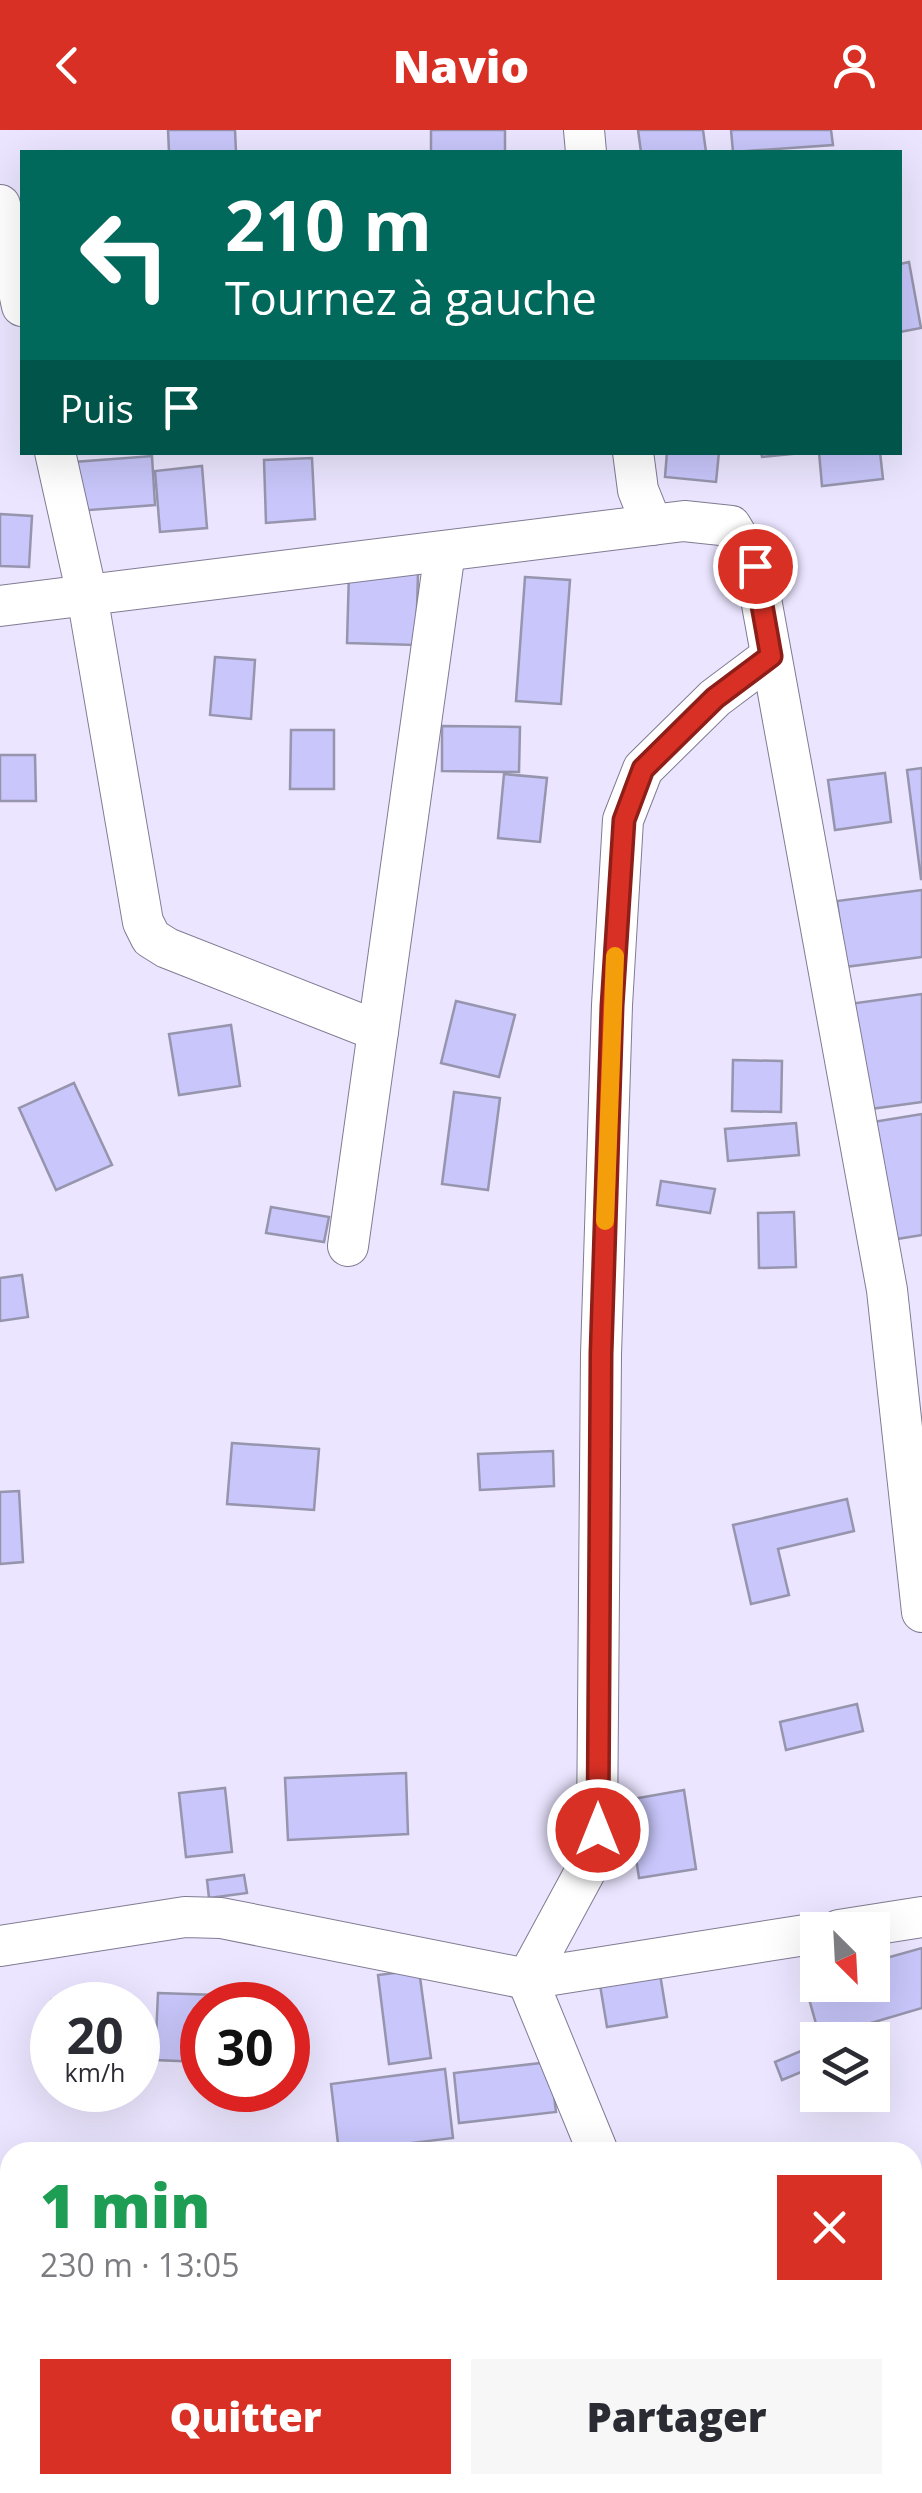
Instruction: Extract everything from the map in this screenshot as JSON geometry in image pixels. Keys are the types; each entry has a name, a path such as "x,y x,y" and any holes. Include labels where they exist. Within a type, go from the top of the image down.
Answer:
{"street":[{"path":"0,206 20,297"},
{"path":"56,455 87,595 143,922 151,938 167,948 378,1031"},
{"path":"633,455 638,490 652,525"},
{"path":"0,606 684,521 731,526 755,566 887,1290 922,1612"},
{"path":"348,1246 445,551"},
{"path":"527,1979 586,1870 598,1830 601,1354 612,1006 624,820 643,769 715,698 771,656"},
{"path":"890,1922 922,1917"},
{"path":"0,1946 185,1918 221,1918 527,1979 800,1937"},
{"path":"527,1979 594,2142"}],"building":[{"path":"168,130 235,130 236,150 169,150"},
{"path":"431,130 505,130 505,150 431,150"},
{"path":"638,130 703,130 706,150 641,150"},
{"path":"731,130 831,130 833,145 762,150 733,150"},
{"path":"909,262 921,328 902,332 902,264"},
{"path":"667,455 719,455 716,482 665,477"},
{"path":"819,455 880,455 883,479 822,486"},
{"path":"152,456 155,505 77,511 74,462"},
{"path":"312,458 315,519 266,523 264,460"},
{"path":"202,466 207,528 160,532 155,471"},
{"path":"0,514 32,516 29,567 0,566"},
{"path":"349,572 418,573 416,645 347,643"},
{"path":"525,577 570,580 561,704 516,701"},
{"path":"215,657 255,660 251,719 210,715"},
{"path":"442,726 520,727 519,772 442,771"},
{"path":"291,730 334,730 334,789 290,789"},
{"path":"0,755 35,755 36,801 0,801"},
{"path":"922,768 922,879 921,879 907,770"},
{"path":"885,773 891,822 835,830 828,780"},
{"path":"504,774 547,778 540,842 498,838"},
{"path":"922,890 922,957 845,967 837,901"},
{"path":"922,994 922,1102 856,1111 842,1005"},
{"path":"456,1001 515,1015 499,1077 441,1063"},
{"path":"231,1025 240,1086 179,1095 169,1034"},
{"path":"733,1060 782,1061 781,1112 732,1111"},
{"path":"74,1083 112,1165 56,1190 19,1108"},
{"path":"454,1092 500,1098 488,1190 442,1184"},
{"path":"922,1114 922,1235 891,1240 873,1122"},
{"path":"796,1123 799,1155 728,1161 725,1129"},
{"path":"661,1181 715,1189 710,1213 657,1205"},
{"path":"271,1207 329,1217 324,1242 266,1233"},
{"path":"794,1212 796,1267 759,1268 758,1213"},
{"path":"22,1275 28,1317 0,1321 0,1278"},
{"path":"232,1443 319,1449 314,1510 227,1504"},
{"path":"553,1451 554,1486 480,1490 478,1454"},
{"path":"19,1491 23,1562 0,1564 0,1492"},
{"path":"847,1499 854,1531 778,1549 789,1595 751,1604 733,1525"},
{"path":"857,1704 863,1731 786,1750 780,1722"},
{"path":"406,1773 408,1834 288,1840 285,1778"},
{"path":"225,1788 232,1852 186,1857 179,1793"},
{"path":"684,1790 696,1869 639,1878 627,1800"},
{"path":"244,1875 247,1893 209,1898 207,1880"},
{"path":"922,1948 922,2008 874,2022 816,2022 810,2002 890,2002 890,1957"},
{"path":"419,1970 431,2058 389,2064 378,1975"},
{"path":"660,1974 667,2017 607,2027 600,1985"},
{"path":"160,1993 180,1994 180,2061 160,2060"},
{"path":"800,2051 800,2072 782,2080 775,2062"},
{"path":"550,2062 556,2112 459,2123 454,2073"},
{"path":"445,2069 453,2138 338,2142 331,2084"}],"slow traffic":[{"path":"605,1221 615,956"}],"route":[{"path":"598,1830 601,1354 612,1006 624,820 643,769 715,698 771,656 755,566"}]}
